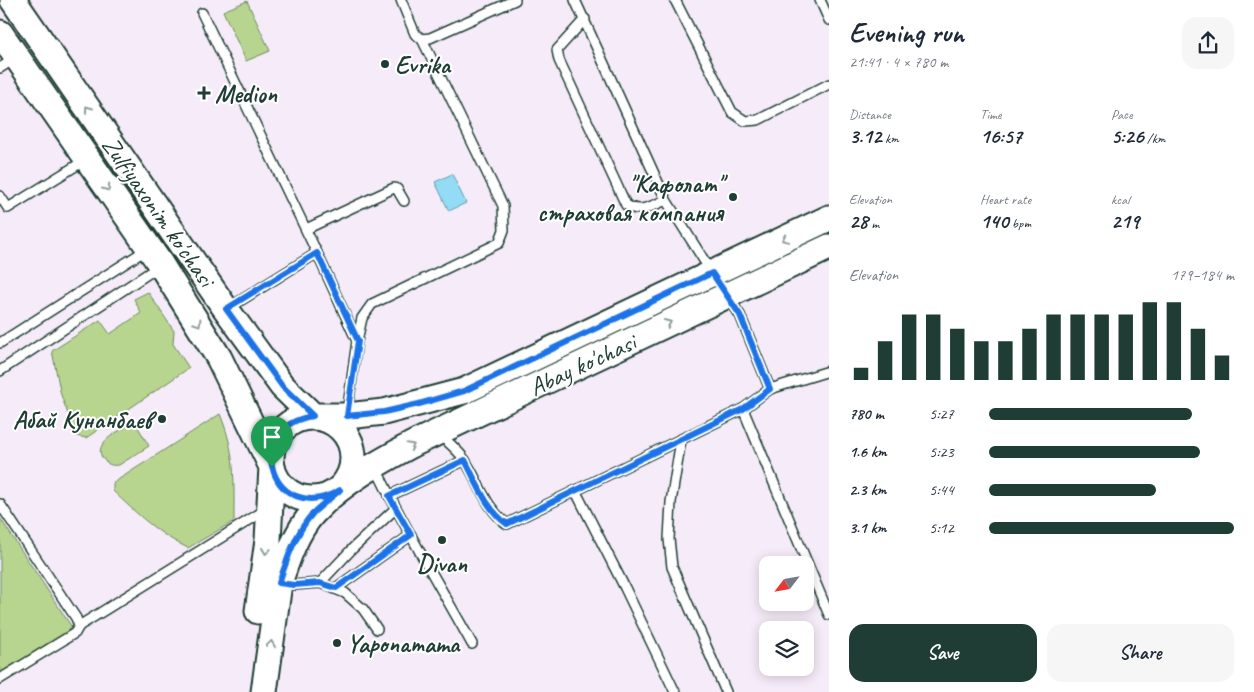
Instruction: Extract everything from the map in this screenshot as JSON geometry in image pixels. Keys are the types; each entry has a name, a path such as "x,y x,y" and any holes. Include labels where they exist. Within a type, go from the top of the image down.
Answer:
{"main road":[{"name":"Zulfiyaxonim ko'chasi","path":"13,0 226,309 282,386 313,416"},
{"name":"Zulfiyaxonim ko'chasi","path":"0,33 8,63 87,159 155,256 219,358 272,467"},
{"name":"Abay ko'chasi","path":"313,416 347,416 384,412 464,391 829,218"},
{"name":"Abay ko'chasi","path":"340,490 375,465 438,432 829,247"},
{"path":"712,273 726,295"},
{"path":"247,692 268,540 272,449 280,432 295,421 313,416 327,419 339,426 349,437 354,451 354,466 349,479 340,490 313,514 300,532 284,567 279,583 264,692"},
{"path":"272,467 277,480 287,491 300,498 313,500 327,497 340,490"}],"lane":[{"path":"401,0 415,34 422,38 430,38 515,0"},
{"path":"575,0 666,200 712,273"},
{"path":"675,0 732,112 745,120 758,120 829,84"},
{"path":"820,0 829,20"},
{"path":"202,13 358,341"},
{"path":"585,19 557,50 559,60 626,205 635,210 666,200"},
{"path":"347,416 362,318 372,304 499,244 504,230 503,206 422,38"},
{"path":"0,196 8,208 87,159"},
{"path":"306,229 394,188 397,189 404,201"},
{"path":"226,309 317,253"},
{"path":"0,342 155,256"},
{"path":"0,371 155,256"},
{"path":"726,295 740,315 770,389"},
{"path":"438,432 465,460 496,516 507,524 743,409 770,389 829,371"},
{"path":"743,409 829,615"},
{"path":"681,440 670,502 669,539 672,567 726,692"},
{"path":"389,496 465,460"},
{"path":"375,465 395,509 472,644"},
{"path":"575,490 675,692"},
{"path":"0,504 76,618 79,626"},
{"path":"0,679 75,633 79,626 270,507"},
{"path":"320,583 352,549 395,509"},
{"path":"336,588 411,535"},
{"path":"279,583 294,585 320,583 336,588 345,593 363,609 377,630"}],"green space":[{"path":"247,1 270,51 246,61 223,11"},
{"path":"148,292 174,331 173,344 189,368 86,438 76,436 61,395 52,351 100,320 110,334 141,313 134,299"},
{"path":"220,414 229,441 233,466 234,521 188,548 167,537 139,515 113,491 113,483"},
{"path":"135,422 149,446 119,465 107,463 101,454 104,442"},
{"path":"0,518 73,629 0,675"}],"water":[{"path":"452,174 466,203 449,211 435,182"}],"place":[{"name":"Evrika","path":"385,64"},
{"name":"Medion","path":"204,93"},
{"name":"\"Кафолат\" страховая компания","path":"733,197"},
{"name":"Абай Кунанбаев","path":"162,419"},
{"name":"Divan","path":"442,540"},
{"name":"Yaponamama","path":"337,643"}],"route":[{"path":"317,253 358,341 347,416 384,412 464,391 712,273 740,315 770,389 743,409 507,524 496,516 465,460 389,496 411,535 336,588 320,583 294,585 279,583 300,532 313,514 340,490 327,497 313,500 300,498 287,491 277,480 272,467 271,455 274,443 280,432 300,418 313,416 282,386 226,309 317,253"}]}
